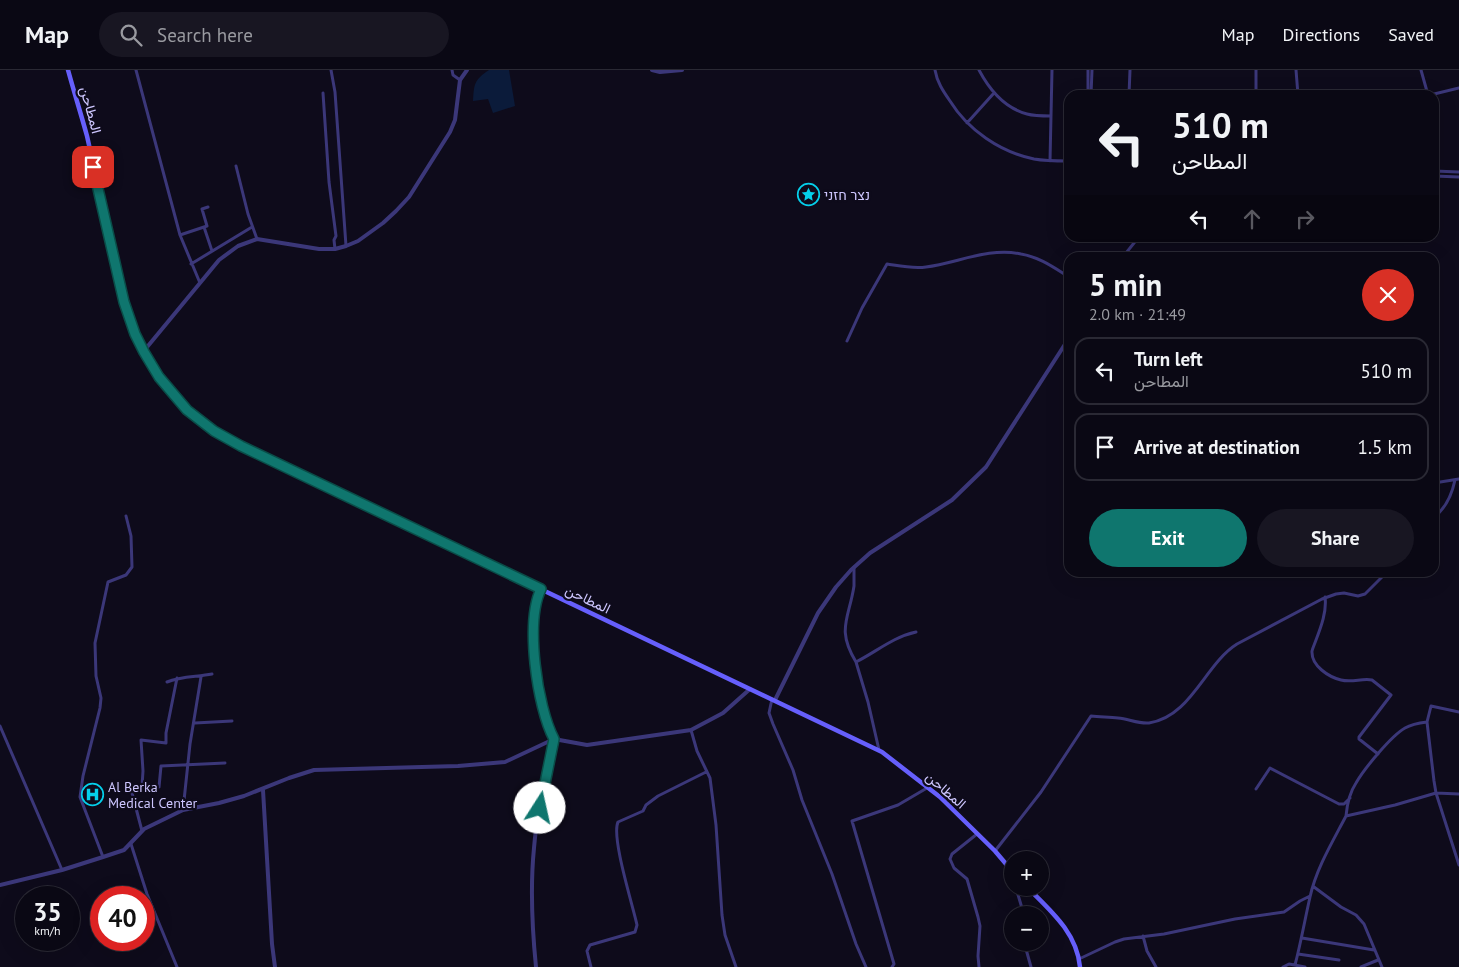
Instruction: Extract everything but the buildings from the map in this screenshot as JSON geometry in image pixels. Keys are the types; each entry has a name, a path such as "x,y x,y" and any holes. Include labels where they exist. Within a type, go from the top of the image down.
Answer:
{"main road":[{"name":"المطاحن","path":"68,70 87,136 124,302 135,334 159,377 175,397 197,419 214,431 249,450 879,750 940,797 1004,862"},
{"path":"1036,896 1064,924 1072,940 1080,967"}],"street":[{"path":"136,70 180,235 200,283"},
{"path":"331,70 335,92 346,246"},
{"path":"452,70 453,74 460,80"},
{"path":"144,352 219,260 238,246 257,239 319,249 335,249 358,241 396,212 409,197 450,132 455,120 460,80 467,70"},
{"path":"652,70 660,72 682,70"},
{"path":"935,70 936,79 957,112 988,140 1015,154 1034,159 1064,161"},
{"path":"979,70 994,93 1015,110 1029,115 1051,116"},
{"path":"1050,161 1052,70"},
{"path":"1088,70 1089,90"},
{"path":"1090,90 1092,70"},
{"path":"1130,70 1130,90"},
{"path":"1256,70 1256,90"},
{"path":"1296,70 1298,90"},
{"path":"1421,70 1427,90"},
{"path":"1439,93 1459,88"},
{"path":"323,93 329,182 336,236 334,240 335,249"},
{"path":"967,123 994,93"},
{"path":"236,166 257,239"},
{"path":"1439,171 1459,172"},
{"path":"1439,176 1459,177"},
{"path":"180,235 207,226 202,209 208,207"},
{"path":"204,227 212,251"},
{"path":"191,264 252,227"},
{"path":"1127,252 1135,242"},
{"path":"847,341 862,308 887,264 910,268 925,268 993,252 1010,252 1046,262 1064,274"},
{"path":"866,967 832,874 802,800 793,770 769,713 774,699 818,614 836,586 854,567 885,541 952,500 986,467 1064,346"},
{"path":"1439,482 1457,480"},
{"path":"1439,514 1457,480"},
{"path":"103,857 80,797 83,776 100,708 101,698 96,676 95,643 108,582 126,575 132,567 131,536 126,516"},
{"path":"854,567 854,587 844,632 848,650 856,662 868,702 879,750"},
{"path":"995,851 1041,792 1091,716 1119,718 1139,723 1156,721 1170,714 1186,702 1225,651 1325,598 1344,593 1358,596 1365,594 1383,577"},
{"path":"536,967 531,910 534,849 542,795 554,739 544,714 534,651 534,610 541,589"},
{"path":"1325,598 1326,603 1323,616 1312,651 1317,664 1324,672 1339,679 1353,681 1372,680 1390,695 1359,737 1359,740 1378,754"},
{"path":"856,662 896,638 916,632"},
{"path":"167,682 177,678 201,677 212,674"},
{"path":"183,810 201,677"},
{"path":"142,786 141,740 166,743 166,733 177,678"},
{"path":"0,885 62,870 124,850 142,831 158,821 183,810 219,804 263,790 289,778 314,770 458,766 505,762 554,739 587,745 691,730 723,713 750,689"},
{"path":"1459,712 1431,706 1427,722 1436,793 1459,864"},
{"path":"195,722 232,721"},
{"path":"1295,965 1310,896 1322,865 1346,816 1356,782 1378,754 1404,729 1427,722"},
{"path":"0,726 62,870"},
{"path":"691,730 697,750 710,778 716,825 722,915 725,935 736,967"},
{"path":"142,831 132,793 134,787 159,787 161,766 225,763"},
{"path":"1256,789 1270,768 1339,804 1344,804 1350,798"},
{"path":"591,967 588,951 590,945 636,932 637,929 620,857 616,827 618,822 643,811 646,805 658,796 706,772"},
{"path":"892,967 894,964 852,821 898,805 927,788"},
{"path":"263,790 275,967"},
{"path":"1346,816 1396,805 1436,793 1459,794"},
{"path":"977,834 952,854 950,859 954,868 967,879 978,917 980,926 979,967"},
{"path":"131,844 147,894 176,967"},
{"path":"1314,888 1356,915 1366,928 1382,967"},
{"path":"1079,959 1115,942 1235,919 1284,912 1310,896"},
{"path":"1143,936 1147,951 1156,967"},
{"path":"1302,938 1374,950"},
{"path":"1027,951 1031,967"},
{"path":"1298,954 1339,960"},
{"path":"1361,967 1378,960"},
{"path":"1283,967 1289,964 1305,967"}],"water":[{"path":"489,70 509,70 515,106 493,113 488,99 473,101 476,83"}],"place":[{"name":"נצר חזני","path":"808,195"},
{"name":"Al Berka Medical Center","path":"92,795"}],"route":[{"path":"93,167 124,302 135,334 148,361 170,392 187,410 214,431 241,446 541,589 534,610 534,651 544,714 554,739 540,808"}]}
